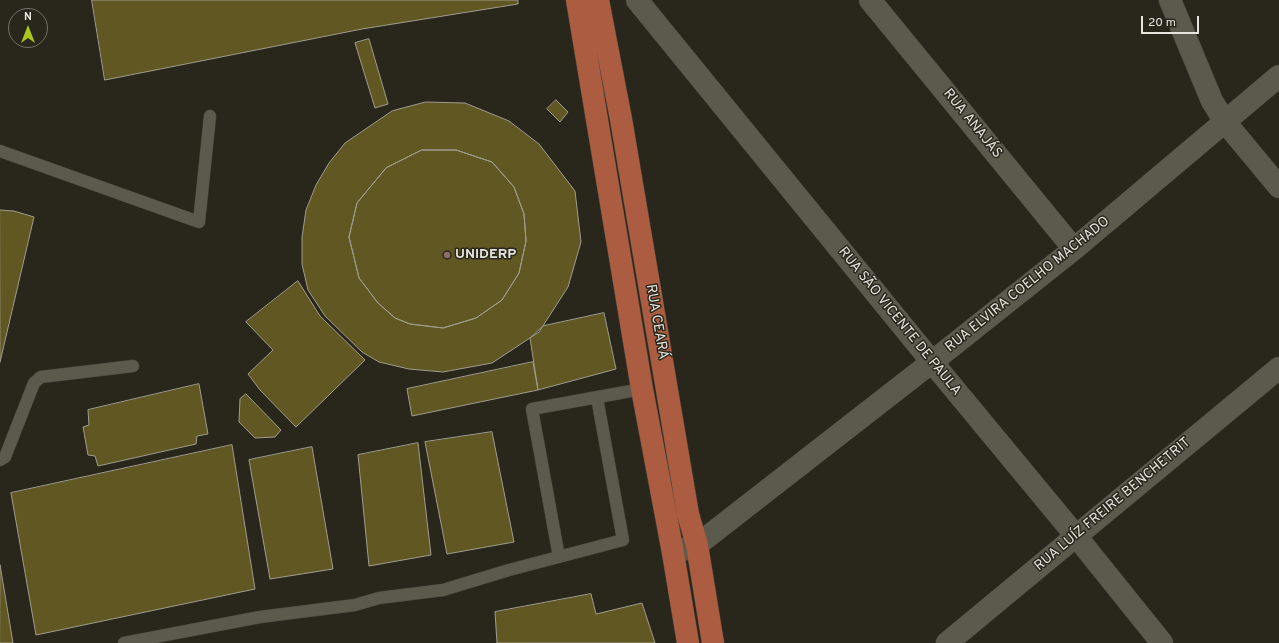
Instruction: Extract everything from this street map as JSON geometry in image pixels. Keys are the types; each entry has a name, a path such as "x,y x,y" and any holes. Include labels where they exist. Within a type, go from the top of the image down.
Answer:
{"main road":[{"name":"RUA CEARÁ","path":"598,0 621,119 687,506 697,545 713,643"},
{"name":"RUA CEARÁ","path":"579,10 642,389 673,553 688,643"}],"street":[{"name":"RUA ANAJÁS","path":"870,0 1074,249"},
{"path":"1170,0 1212,101 1225,122 1279,187"},
{"name":"RUA SÃO VICENTE DE PAULA","path":"639,1 1162,643"},
{"name":"RUA ELVIRA COELHO MACHADO","path":"673,553 697,545 932,362 1074,249 1279,76"},
{"name":"RUA LUÍZ FREIRE BENCHETRIT","path":"953,641 1076,536 1279,368"}],"lane":[{"path":"566,0 579,10"},
{"path":"0,151 199,222 210,116"},
{"path":"0,460 5,457 34,383 41,377 133,366"},
{"path":"559,557 532,409 642,389"},
{"path":"124,643 260,617 355,605 379,598 443,590 509,570 623,540 597,398"}],"building":[{"path":"92,0 518,0 518,4 362,29 105,80"},
{"path":"369,39 388,104 375,108 355,43"},
{"path":"556,100 568,112 560,122 547,109"},
{"path":"426,102 465,103 509,121 539,144 575,191 581,242 568,287 539,332 492,363 443,372 409,369 379,362 362,352 325,316 308,290 302,264 302,237 306,210 316,185 329,163 345,143 392,111","holes":["422,150 456,150 492,162 514,187 524,214 526,241 519,273 502,300 476,318 443,328 410,324 395,318 378,303 359,278 349,237 357,203 386,168"]},
{"path":"422,150 456,150 492,162 514,187 524,214 526,241 519,273 502,300 476,318 443,328 410,324 395,318 378,303 359,278 349,237 357,203 386,168"},
{"path":"0,210 14,211 34,217 0,362"},
{"path":"298,281 320,316 365,360 296,427 260,390 248,374 273,350 246,322"},
{"path":"604,313 616,369 538,390 530,338 543,326"},
{"path":"533,362 538,390 412,416 407,389"},
{"path":"199,384 208,434 197,436 196,444 98,466 95,456 88,455 83,427 89,425 88,410"},
{"path":"246,394 281,430 275,437 255,438 239,422 240,399"},
{"path":"492,432 514,542 447,554 425,442"},
{"path":"418,443 431,555 369,566 358,455"},
{"path":"232,445 255,589 36,635 11,493"},
{"path":"312,447 333,569 270,579 249,460"},
{"path":"0,565 13,643 0,643"},
{"path":"591,594 596,614 642,603 655,643 497,643 495,612"}],"place":[{"name":"UNIDERP","path":"447,255"}]}
